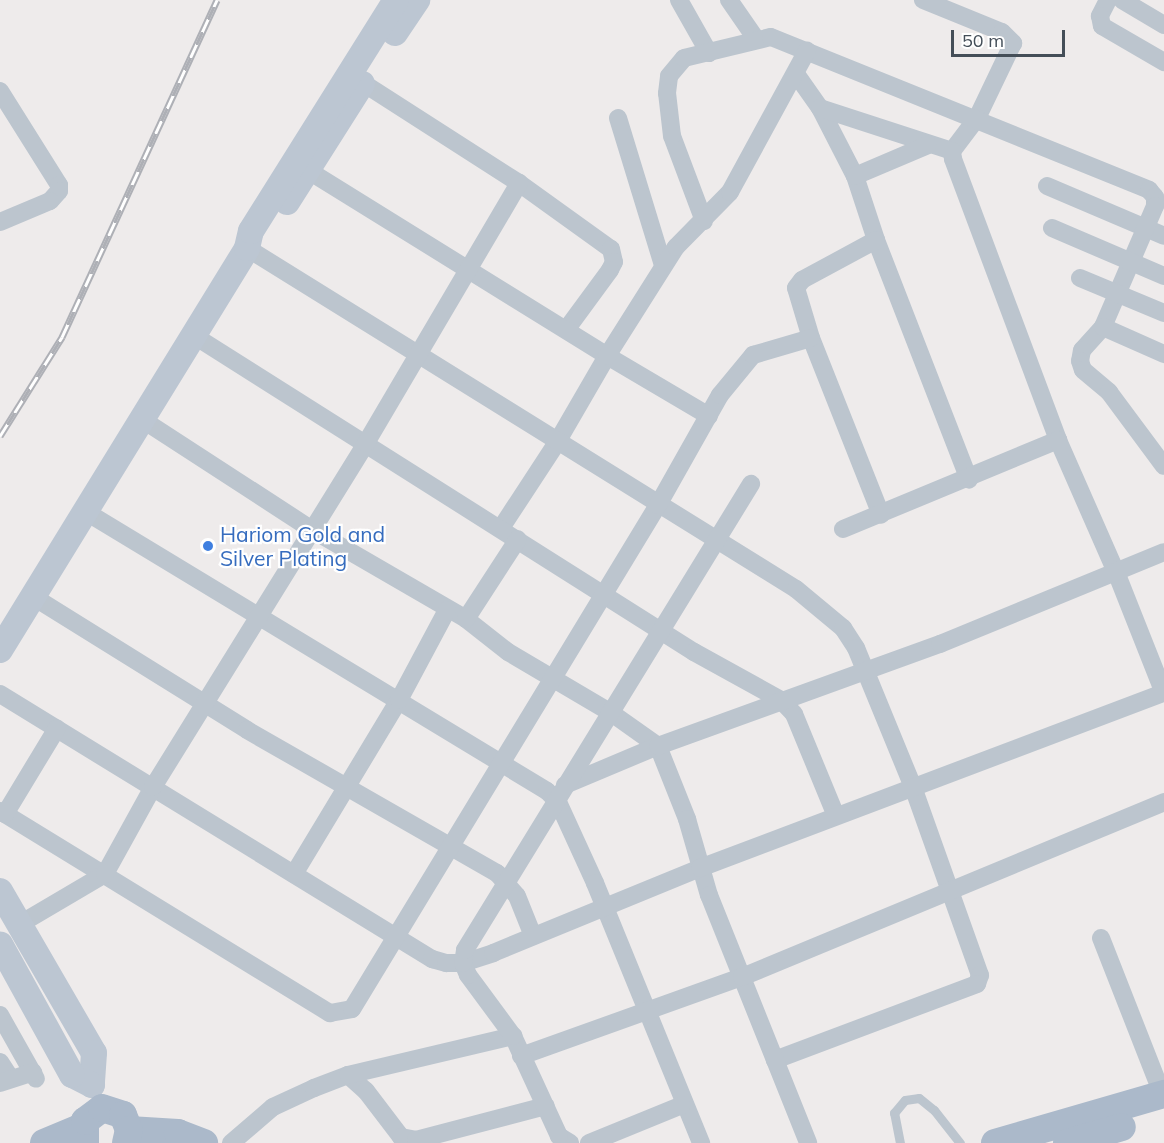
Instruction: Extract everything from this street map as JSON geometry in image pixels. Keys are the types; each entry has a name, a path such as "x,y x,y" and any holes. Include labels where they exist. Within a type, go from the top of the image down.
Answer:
{"main road":[{"path":"995,1143 1163,1101"},
{"path":"1067,1143 1163,1101"},
{"path":"44,1143 90,1116 123,1115 127,1136 178,1133 204,1143"}],"street":[{"path":"0,650 82,510 143,420 192,335 249,244 251,231 396,0"},
{"path":"249,244 262,237 309,171 417,0"},
{"path":"679,0 709,53"},
{"path":"729,0 756,39"},
{"path":"923,0 1002,32 1013,43 977,117 952,151"},
{"path":"1108,0 1100,16 1102,26 1164,62"},
{"path":"1122,0 1164,25"},
{"path":"704,221 672,136 667,93 675,65 684,58 756,39 781,39 977,117 1149,190 1155,198 1155,206 1103,327 1082,350 1080,362 1083,370 1109,392 1164,466"},
{"path":"501,528 556,444 663,265 730,192 807,51"},
{"path":"796,74 820,108 855,176 876,240 969,480"},
{"path":"363,83 519,183 602,242 614,256 610,270 566,330"},
{"path":"0,91 57,178 59,191 50,201 0,222"},
{"path":"820,108 952,151"},
{"path":"618,117 663,265"},
{"path":"855,176 928,145"},
{"path":"0,694 432,959 463,963 605,909 700,868 1164,693 1116,572 1058,440 952,151"},
{"path":"309,171 467,272 709,416"},
{"path":"10,920 105,874 153,787 366,443 519,183"},
{"path":"1047,186 1164,236"},
{"path":"1052,228 1164,276"},
{"path":"876,240 802,280 796,288 811,338 881,515"},
{"path":"249,244 417,356 556,444 713,541 796,589 828,613 851,641 913,787 981,975 976,984 776,1060"},
{"path":"1080,278 1164,313"},
{"path":"1103,327 1164,354"},
{"path":"192,335 661,630 781,699 794,714 836,816"},
{"path":"57,728 3,812 330,1013 352,1009 450,846 503,764 603,592 658,505 720,395 753,355 767,348 811,338"},
{"path":"143,420 311,529 466,619 508,652 610,712 658,746 687,819 700,868 808,1143"},
{"path":"843,529 969,480 1058,440"},
{"path":"570,1143 559,1136 513,1035 463,963 465,950 509,884 558,802 565,785 713,541 751,484"},
{"path":"82,510 257,617 399,699 547,791 558,802 605,909 682,1105 700,1143"},
{"path":"466,619 518,539"},
{"path":"565,785 658,746 781,699 940,644 1164,552"},
{"path":"32,596 204,704 345,784 509,884 533,936"},
{"path":"294,874 345,784 399,699 447,610"},
{"path":"521,1056 742,977 1164,802"},
{"path":"0,891 10,920 80,1061 90,1116"},
{"path":"10,920 94,1053 90,1116"},
{"path":"1101,938 1163,1101"},
{"path":"0,944 72,1075 90,1116"},
{"path":"0,1015 34,1075 6,1081 0,1062"},
{"path":"231,1143 273,1107 348,1075 513,1035"},
{"path":"348,1075 366,1091 401,1137 416,1140 546,1106"},
{"path":"589,1143 682,1105"}],"lane":[{"path":"900,1143 894,1113 905,1100 919,1098 934,1110 960,1143"}],"railway":[{"path":"0,436 62,337 217,0"}],"place":[{"name":"Hariom Gold and Silver Plating","path":"208,546"}]}
